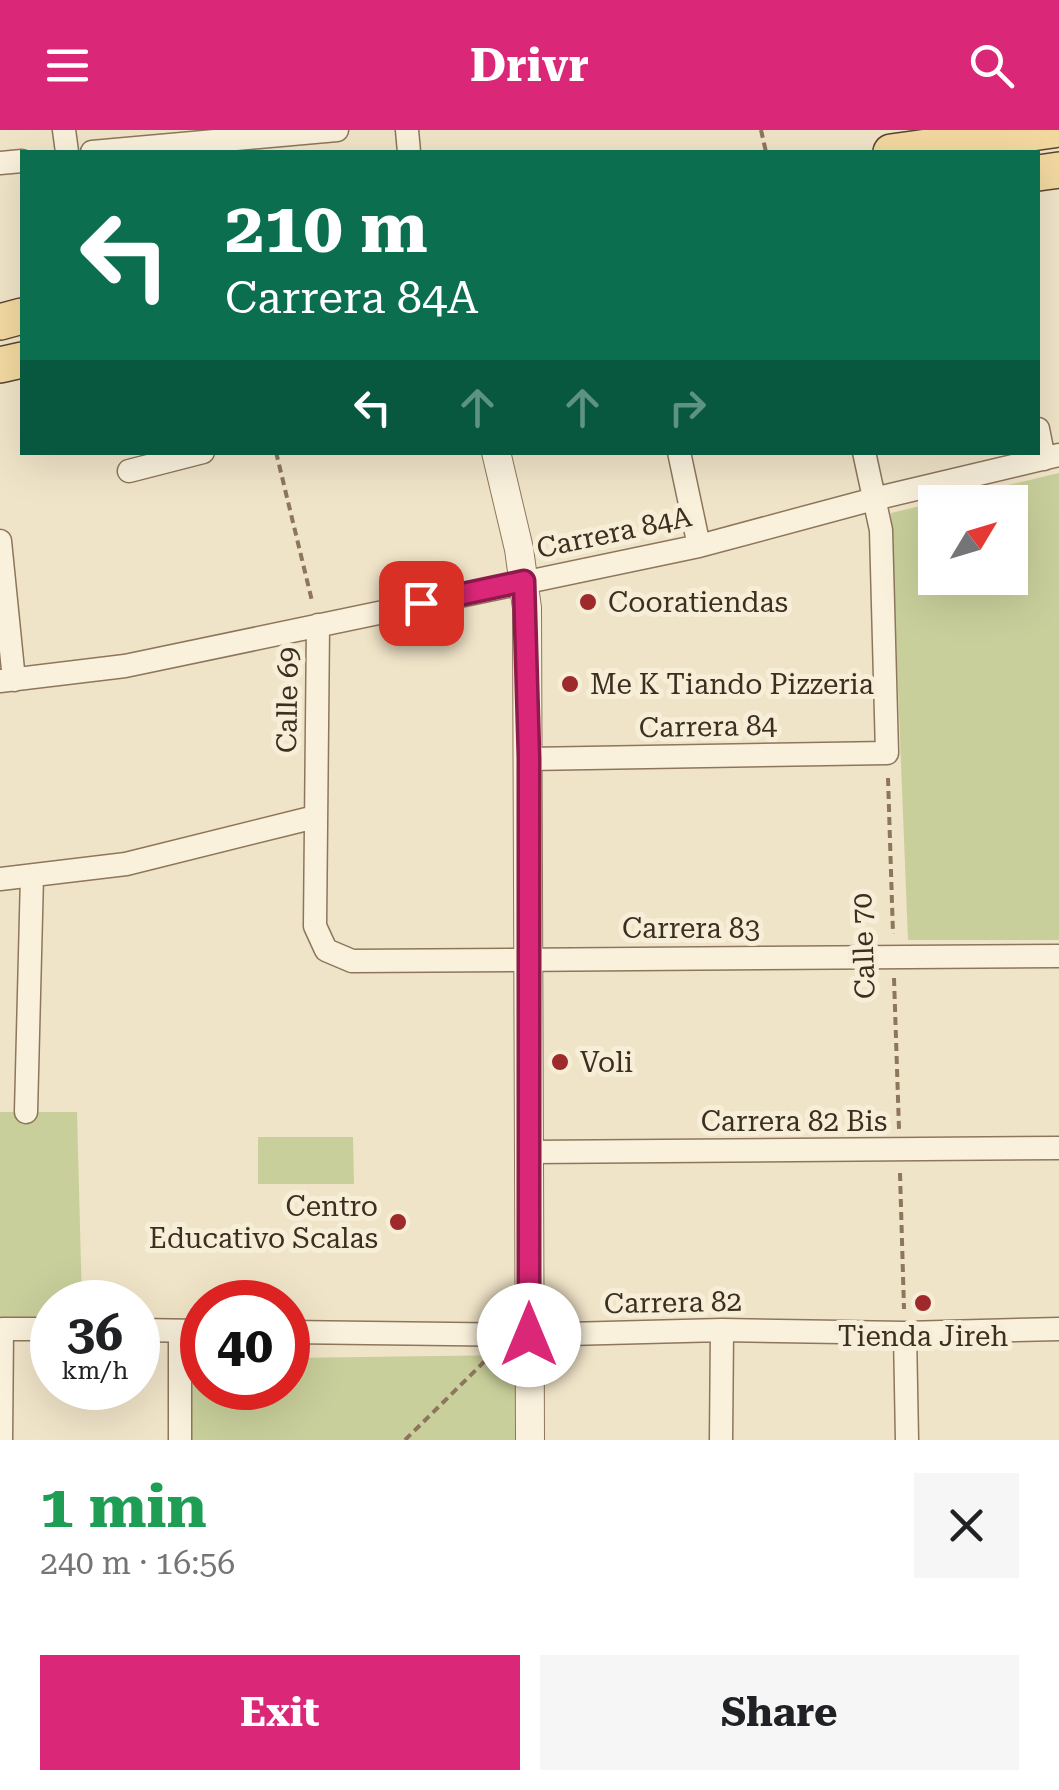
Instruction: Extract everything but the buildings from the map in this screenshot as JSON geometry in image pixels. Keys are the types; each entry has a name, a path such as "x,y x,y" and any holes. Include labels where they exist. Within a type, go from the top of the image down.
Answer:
{"main road":[{"path":"906,150 1053,130"}],"street":[{"path":"114,150 337,130"},
{"path":"1040,433 1051,457"},
{"path":"129,471 191,455"},
{"path":"497,455 524,581 529,758 530,1440"},
{"path":"680,455 699,546"},
{"path":"865,455 881,530 887,753"},
{"name":"Carrera 84A","path":"7,680 125,666 699,546 1051,457"},
{"path":"0,541 7,680"},
{"name":"Calle 69","path":"318,625 315,926 326,950"},
{"name":"Carrera 84","path":"529,758 887,753"},
{"path":"0,878 126,864 315,817"},
{"path":"26,1112 32,876"},
{"name":"Carrera 83","path":"326,950 352,961 1059,956"},
{"name":"Carrera 82 Bis","path":"530,1152 1059,1148"},
{"path":"1,1440 2,1328 30,1329"},
{"name":"Carrera 82","path":"310,1332 529,1335 1059,1329"},
{"path":"721,1440 722,1330"},
{"path":"905,1333 907,1440"},
{"path":"180,1440 183,1410"}],"path":[{"name":"Calle 69","path":"277,455 318,625"},
{"name":"Calle 70","path":"887,753 905,1333"},
{"path":"405,1440 490,1356"}],"green space":[{"path":"1059,473 1059,940 908,940 891,513 918,507 918,595 1028,595 1028,485 1009,485"},
{"path":"0,1112 77,1112 81,1280 30,1280 30,1317 0,1318"},
{"path":"258,1137 353,1137 354,1184 258,1184"},
{"path":"516,1355 518,1440 189,1440 188,1410 310,1410 310,1358"}],"place":[{"name":"Cooratiendas","path":"588,602"},
{"name":"Me K Tiando Pizzeria","path":"570,684"},
{"name":"Voli","path":"560,1062"},
{"name":"Centro Educativo Scalas","path":"398,1222"},
{"name":"Tienda Jireh","path":"923,1303"}],"route":[{"path":"421,603 524,581 529,758 529,1335"}]}
